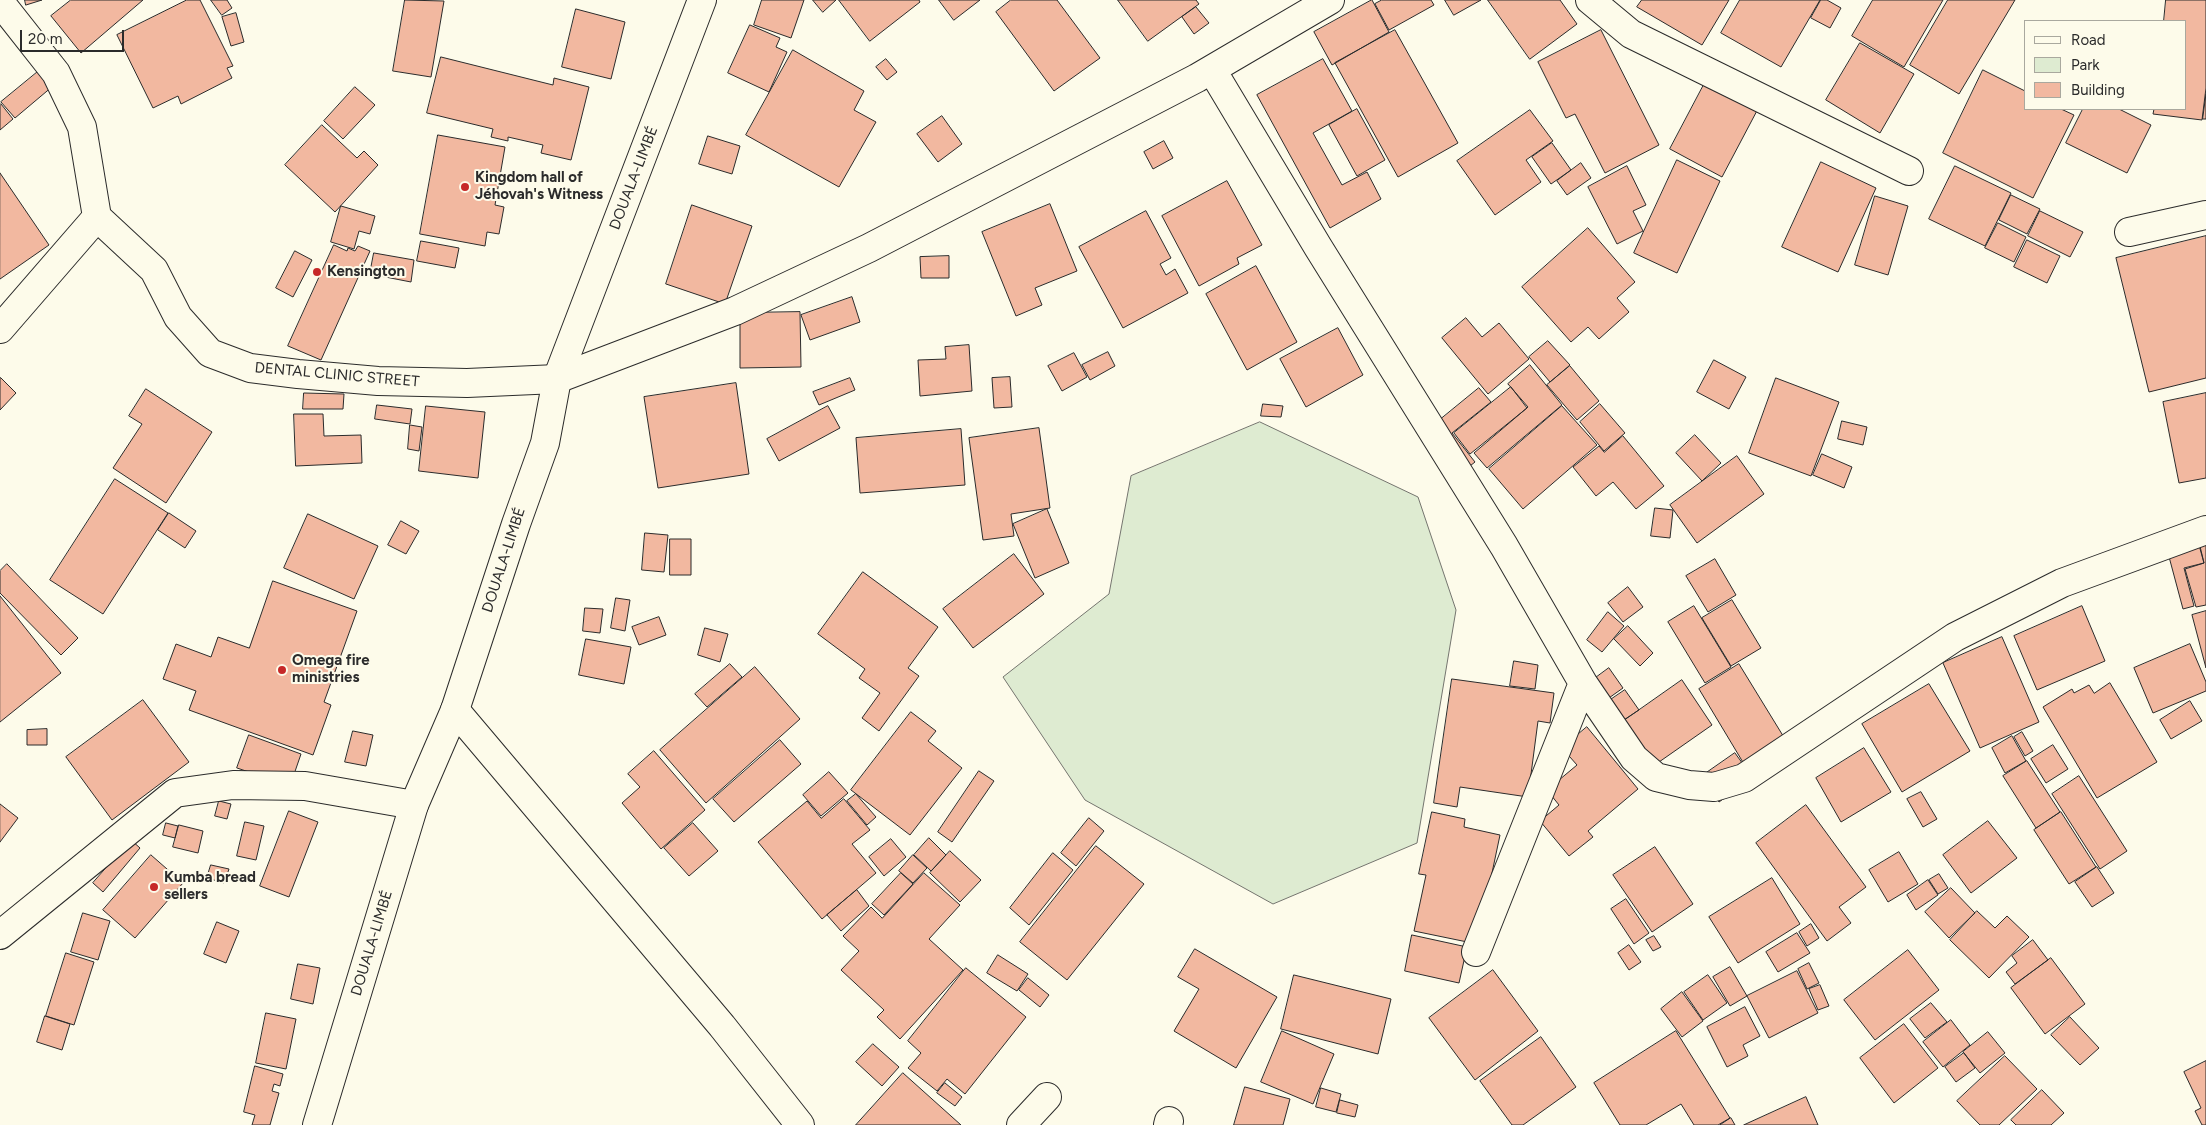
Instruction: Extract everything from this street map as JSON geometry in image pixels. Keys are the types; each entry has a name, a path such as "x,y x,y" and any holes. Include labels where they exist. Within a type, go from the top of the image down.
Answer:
{"main road":[{"name":"DOUALA-LIMBÉ","path":"317,1125 414,805 455,710 516,524 545,443 558,379 702,0"},
{"name":"DENTAL CLINIC STREET","path":"96,217 154,270 178,317 210,353 250,368 378,381 467,383 558,379 735,311 851,256 1212,70 1330,0"},
{"path":"1590,0 1631,34 1909,171"},
{"path":"0,2 56,73 82,128 96,217 0,329"},
{"path":"1212,70 1318,247 1504,546 1583,683 1634,758 1656,777 1689,785 1714,787 1744,778 1954,637 2062,583 2206,530"},
{"path":"2129,232 2206,215"},
{"path":"1476,952 1583,683"},
{"path":"455,710 722,1026 800,1125"},
{"path":"0,935 175,793 233,785 305,786 414,805"},
{"path":"1021,1125 1047,1097"}],"green space":[{"path":"1260,422 1418,497 1456,610 1417,843 1273,904 1085,800 1003,677 1109,594 1131,476"}],"building":[{"path":"25,0 42,0 26,5"},
{"path":"71,0 143,0 81,53 51,16"},
{"path":"187,0 200,0 233,66 227,68 232,78 181,104 178,96 153,108 117,35"},
{"path":"211,0 227,0 232,8 222,15"},
{"path":"405,0 444,1 431,77 393,71"},
{"path":"762,0 804,0 791,38 754,25"},
{"path":"813,0 836,0 823,12"},
{"path":"839,0 919,0 920,2 870,41"},
{"path":"939,0 980,0 954,20"},
{"path":"1011,0 1057,0 1100,58 1054,91 996,12"},
{"path":"1118,0 1196,0 1199,4 1148,41"},
{"path":"1372,0 1389,32 1332,65 1314,32"},
{"path":"1382,0 1431,0 1434,5 1389,30 1375,4"},
{"path":"1445,0 1481,0 1454,15"},
{"path":"1488,0 1560,0 1577,24 1530,59"},
{"path":"1642,0 1729,0 1702,45 1637,7"},
{"path":"1740,0 1820,0 1781,67 1721,33"},
{"path":"1821,0 1827,0 1841,8 1830,28 1811,18"},
{"path":"1873,0 1943,0 1904,67 1852,36"},
{"path":"1948,0 2015,0 1959,94 1910,65"},
{"path":"2166,0 2206,0 2206,88 2202,120 2153,114 2154,110 2186,110 2186,20 2164,20"},
{"path":"1196,7 1209,23 1194,34 1182,17"},
{"path":"576,9 625,22 611,79 562,67"},
{"path":"236,13 244,42 231,46 222,17"},
{"path":"750,25 780,38 776,47 787,52 769,92 728,73"},
{"path":"1395,30 1458,143 1398,177 1335,63"},
{"path":"1601,30 1659,145 1605,173 1575,114 1566,118 1538,62"},
{"path":"1860,43 1914,74 1880,133 1826,100"},
{"path":"793,50 864,91 854,110 876,122 839,187 746,135"},
{"path":"441,57 553,85 554,78 589,87 571,160 541,153 543,145 508,137 508,141 491,137 493,129 427,113"},
{"path":"886,59 897,72 887,80 876,67"},
{"path":"1323,59 1352,111 1313,133 1342,185 1367,172 1381,199 1330,228 1257,95"},
{"path":"40,70 53,86 15,118 1,102"},
{"path":"1983,70 2024,90 2024,110 2063,110 2074,115 2033,198 1943,153"},
{"path":"1708,77 1760,105 1722,177 1670,149"},
{"path":"355,87 375,105 343,139 324,121"},
{"path":"2206,94 2206,119 2203,119"},
{"path":"0,105 13,119 0,130"},
{"path":"1357,109 1385,160 1357,176 1329,125"},
{"path":"1530,110 1553,141 1526,160 1541,182 1495,215 1457,161"},
{"path":"2082,110 2121,110 2151,125 2127,173 2066,143"},
{"path":"942,116 962,144 938,162 917,134"},
{"path":"322,125 357,158 364,151 378,165 335,212 285,165"},
{"path":"438,135 505,147 495,205 504,207 499,234 487,232 485,246 420,234"},
{"path":"708,136 740,146 732,174 699,164"},
{"path":"1164,141 1173,158 1153,169 1144,152"},
{"path":"1552,143 1571,170 1551,184 1532,157"},
{"path":"1677,160 1720,181 1677,273 1634,253"},
{"path":"1821,162 1876,188 1838,272 1782,247"},
{"path":"1581,163 1591,178 1567,195 1557,181"},
{"path":"1627,166 1646,205 1633,211 1643,231 1617,244 1588,187"},
{"path":"1955,166 2011,193 1985,246 1929,219"},
{"path":"0,173 49,245 0,279"},
{"path":"1227,181 1262,245 1237,258 1239,264 1199,286 1162,216"},
{"path":"2011,195 2040,209 2027,234 1999,220"},
{"path":"1875,196 1908,206 1888,275 1855,265"},
{"path":"1050,204 1077,271 1035,288 1042,305 1016,316 982,232"},
{"path":"692,205 752,226 725,304 666,284"},
{"path":"341,206 375,216 370,234 359,231 354,249 331,242"},
{"path":"1146,211 1171,258 1160,264 1166,275 1175,269 1188,293 1123,328 1079,247"},
{"path":"2040,211 2083,232 2070,257 2028,236"},
{"path":"1998,223 2026,237 2014,262 1985,248"},
{"path":"1588,228 1635,282 1617,298 1629,312 1599,339 1588,327 1571,342 1522,287"},
{"path":"2206,236 2206,378 2149,392 2116,258"},
{"path":"2027,240 2060,256 2047,283 2014,267"},
{"path":"421,241 459,248 455,268 417,261"},
{"path":"334,245 347,251 348,248 355,251 358,246 370,251 321,360 288,346"},
{"path":"295,251 312,260 293,297 276,288"},
{"path":"374,253 414,260 411,282 370,274"},
{"path":"949,256 949,278 921,278 920,257"},
{"path":"1256,266 1297,342 1247,370 1206,294"},
{"path":"852,297 860,322 810,340 801,315"},
{"path":"800,312 801,367 740,368 740,313"},
{"path":"1466,318 1482,337 1499,323 1529,359 1488,394 1442,338"},
{"path":"1338,328 1363,375 1306,407 1280,359"},
{"path":"1548,341 1570,365 1550,382 1529,357"},
{"path":"969,345 972,391 920,396 918,360 946,359 945,347"},
{"path":"1108,352 1115,366 1090,380 1082,365"},
{"path":"1074,353 1087,377 1062,391 1048,366"},
{"path":"1714,360 1746,377 1729,409 1697,392"},
{"path":"1530,365 1562,405 1487,468 1474,453 1528,407 1508,384"},
{"path":"1570,366 1599,401 1577,420 1547,385"},
{"path":"1010,377 1012,407 994,408 992,378"},
{"path":"0,378 16,393 0,410"},
{"path":"850,378 855,390 819,405 813,392"},
{"path":"1776,378 1839,402 1811,476 1749,453"},
{"path":"736,383 749,474 658,488 644,397"},
{"path":"1511,387 1527,408 1470,454 1454,433"},
{"path":"1479,388 1491,402 1452,433 1475,462 1456,477 1430,428"},
{"path":"146,389 212,432 166,503 113,468 142,424 129,416"},
{"path":"304,393 344,394 343,409 303,409"},
{"path":"2206,393 2206,478 2179,483 2163,402"},
{"path":"1263,404 1283,406 1281,417 1261,416"},
{"path":"1600,404 1625,433 1604,451 1580,422"},
{"path":"377,405 412,409 410,424 375,419"},
{"path":"426,406 485,412 478,478 419,471"},
{"path":"828,406 840,428 779,461 767,439"},
{"path":"1562,406 1597,445 1523,509 1489,469"},
{"path":"294,414 323,414 324,436 361,435 362,463 296,466"},
{"path":"1842,421 1867,427 1863,445 1838,439"},
{"path":"410,425 422,427 419,451 408,449"},
{"path":"1039,428 1050,508 1011,514 1014,536 983,540 969,438"},
{"path":"961,429 965,485 860,493 856,438"},
{"path":"1695,435 1721,463 1702,481 1676,453"},
{"path":"1623,436 1664,486 1636,509 1613,482 1596,496 1573,467 1599,446 1604,452"},
{"path":"1822,454 1852,467 1844,488 1813,475"},
{"path":"1737,456 1764,494 1697,543 1670,505"},
{"path":"115,479 168,513 103,614 50,580"},
{"path":"1655,508 1673,510 1670,538 1651,536"},
{"path":"1047,509 1069,563 1035,578 1013,524"},
{"path":"169,513 196,531 185,548 158,530"},
{"path":"308,514 378,546 354,599 284,568"},
{"path":"401,521 419,531 406,554 388,545"},
{"path":"645,533 668,535 664,572 642,570"},
{"path":"2206,536 2206,605 2196,607 2185,569 2204,563 2198,538"},
{"path":"670,539 691,539 691,575 670,575"},
{"path":"2199,545 2204,563 2184,568 2194,606 2183,609 2168,553"},
{"path":"1014,554 1044,594 973,648 943,609"},
{"path":"1715,559 1736,595 1708,612 1686,576"},
{"path":"7,564 78,638 61,655 0,593 0,571"},
{"path":"863,572 938,627 908,668 919,676 879,731 862,718 880,693 859,678 865,669 818,634"},
{"path":"273,581 357,611 324,702 331,705 313,755 189,710 196,691 163,679 176,644 211,657 218,637 249,648"},
{"path":"1628,587 1643,607 1623,622 1608,603"},
{"path":"0,596 61,673 0,722"},
{"path":"616,598 630,600 625,631 611,628"},
{"path":"1732,600 1761,648 1731,666 1702,618"},
{"path":"1694,606 1731,667 1705,683 1668,622"},
{"path":"2082,606 2105,661 2037,690 2014,636"},
{"path":"585,608 603,609 600,633 583,631"},
{"path":"2206,611 2206,668 2192,615"},
{"path":"1608,612 1624,626 1602,652 1587,640"},
{"path":"659,617 666,635 639,645 632,627"},
{"path":"1628,626 1653,653 1640,666 1614,639"},
{"path":"705,628 728,634 720,662 698,655"},
{"path":"2002,637 2039,722 1980,748 1943,663"},
{"path":"586,639 631,647 624,684 579,675"},
{"path":"2190,644 2206,682 2206,691 2153,713 2134,668"},
{"path":"1514,661 1538,665 1535,689 1510,686"},
{"path":"730,664 742,677 707,707 695,694"},
{"path":"1739,664 1785,739 1744,764 1699,689"},
{"path":"755,667 800,719 706,803 660,750"},
{"path":"1609,668 1623,688 1599,705 1586,685"},
{"path":"1452,679 1554,693 1550,723 1538,721 1528,797 1460,787 1457,807 1434,803"},
{"path":"1682,680 1712,725 1649,769 1618,725"},
{"path":"2110,683 2157,762 2097,798 2043,707 2072,689 2074,693 2089,685 2094,693"},
{"path":"1929,684 1970,751 1902,792 1862,724"},
{"path":"1625,690 1639,710 1616,725 1603,705"},
{"path":"143,700 189,762 112,820 66,757"},
{"path":"2190,701 2202,721 2171,739 2160,720"},
{"path":"911,712 936,731 928,741 962,768 910,835 851,790"},
{"path":"1587,727 1638,789 1588,831 1593,837 1569,856 1540,821 1559,805 1547,790 1577,765 1562,748"},
{"path":"47,729 47,745 27,745 27,730"},
{"path":"353,731 373,735 366,766 345,762"},
{"path":"2022,732 2033,751 2025,756 2014,737"},
{"path":"249,735 301,754 290,786 237,768"},
{"path":"2012,736 2026,761 2005,773 1992,748"},
{"path":"780,740 801,764 734,822 713,799"},
{"path":"2053,745 2068,769 2046,783 2031,759"},
{"path":"1864,748 1891,792 1841,822 1816,778"},
{"path":"654,751 705,810 661,849 622,803 640,787 628,774"},
{"path":"1735,753 1753,778 1719,802 1702,776"},
{"path":"2027,761 2060,812 2036,828 2003,776"},
{"path":"979,771 994,781 952,842 938,832"},
{"path":"829,772 848,793 821,816 803,795"},
{"path":"2079,776 2127,851 2100,869 2052,794"},
{"path":"1921,792 1937,819 1923,827 1907,799"},
{"path":"856,794 876,817 867,825 847,801"},
{"path":"844,799 870,830 852,844 876,873 822,919 758,842 807,801 821,818"},
{"path":"219,801 231,804 227,819 215,816"},
{"path":"0,804 18,818 0,842"},
{"path":"1806,805 1866,887 1839,907 1851,923 1827,941 1756,843"},
{"path":"289,811 318,822 289,897 260,886"},
{"path":"1432,812 1465,819 1464,827 1500,835 1477,944 1414,931 1426,875 1419,874"},
{"path":"2061,812 2096,867 2069,884 2034,830"},
{"path":"1089,818 1104,831 1076,866 1061,853"},
{"path":"1988,821 2017,858 1971,893 1943,855"},
{"path":"245,822 264,826 256,860 237,856"},
{"path":"166,823 178,826 175,838 163,835"},
{"path":"693,823 718,851 689,876 664,848"},
{"path":"179,825 203,831 198,853 173,847"},
{"path":"929,838 946,855 931,871 914,855"},
{"path":"891,839 906,857 884,876 869,857"},
{"path":"131,840 140,848 103,892 93,883"},
{"path":"1096,846 1144,884 1067,980 1020,942"},
{"path":"1655,847 1693,904 1652,932 1613,875"},
{"path":"950,851 981,880 960,902 930,873"},
{"path":"1899,852 1918,884 1888,902 1869,870"},
{"path":"1053,853 1073,870 1029,925 1010,908"},
{"path":"151,855 183,883 135,938 103,910"},
{"path":"913,855 927,868 913,883 899,871"},
{"path":"211,865 229,869 224,883 207,878"},
{"path":"2097,867 2114,893 2092,907 2075,882"},
{"path":"901,873 913,884 884,915 872,904"},
{"path":"924,873 960,905 929,939 963,970 900,1039 877,1017 884,1010 841,970 859,951 843,936 871,907 882,918"},
{"path":"1939,874 1948,888 1938,894 1929,880"},
{"path":"1772,878 1800,924 1738,963 1709,917"},
{"path":"1928,880 1938,895 1916,910 1907,895"},
{"path":"1951,888 1975,913 1949,938 1925,912"},
{"path":"857,890 869,906 841,931 827,915"},
{"path":"1626,899 1649,933 1634,944 1611,909"},
{"path":"1977,911 1995,928 2007,916 2029,937 1989,978 1950,940"},
{"path":"83,913 110,921 98,960 71,952"},
{"path":"217,922 239,931 226,963 204,954"},
{"path":"1811,924 1819,938 1807,946 1799,932"},
{"path":"1797,933 1810,953 1778,972 1766,952"},
{"path":"1412,935 1467,947 1459,983 1405,971"},
{"path":"1654,936 1661,947 1653,951 1646,940"},
{"path":"2033,940 2048,960 2015,984 2006,972 2017,963 2012,956"},
{"path":"1629,945 1641,962 1629,970 1618,953"},
{"path":"1195,949 1277,997 1236,1068 1174,1031 1199,989 1178,977"},
{"path":"1908,950 1939,990 1875,1040 1844,1000"},
{"path":"66,953 94,962 74,1025 46,1016"},
{"path":"998,955 1028,974 1017,991 987,973"},
{"path":"2051,958 2085,1004 2045,1034 2011,988"},
{"path":"1809,963 1819,983 1807,989 1798,969"},
{"path":"298,964 320,968 313,1004 291,999"},
{"path":"1730,967 1747,996 1730,1006 1713,977"},
{"path":"966,968 1026,1017 965,1094 947,1079 937,1091 908,1068 921,1053 908,1041"},
{"path":"1493,970 1538,1031 1475,1080 1429,1018"},
{"path":"1797,971 1818,1013 1769,1038 1747,996"},
{"path":"1294,975 1391,999 1378,1054 1281,1029"},
{"path":"1708,975 1727,1003 1703,1020 1684,992"},
{"path":"1028,978 1049,995 1040,1007 1019,990"},
{"path":"1820,985 1829,1006 1818,1010 1809,989"},
{"path":"1682,992 1703,1021 1682,1037 1661,1009"},
{"path":"1931,1003 1947,1022 1925,1038 1910,1019"},
{"path":"1745,1007 1760,1036 1743,1045 1748,1056 1727,1067 1707,1027"},
{"path":"266,1013 296,1019 286,1069 256,1063"},
{"path":"45,1016 70,1024 62,1050 37,1042"},
{"path":"2070,1017 2099,1048 2080,1065 2051,1035"},
{"path":"1951,1020 1970,1045 1943,1067 1923,1042"},
{"path":"1904,1024 1938,1068 1894,1103 1860,1058"},
{"path":"1282,1031 1334,1054 1313,1104 1261,1082"},
{"path":"1676,1031 1730,1118 1718,1125 1694,1125 1681,1104 1646,1125 1620,1125 1594,1083"},
{"path":"1988,1032 2005,1053 1980,1073 1963,1052"},
{"path":"1541,1037 1576,1087 1523,1125 1512,1125 1480,1081"},
{"path":"873,1044 899,1067 882,1086 856,1062"},
{"path":"1964,1053 1975,1068 1956,1082 1945,1067"},
{"path":"2005,1056 2037,1089 1999,1125 1980,1125 1957,1101"},
{"path":"2206,1061 2206,1125 2202,1125 2195,1111 2201,1108 2184,1072"},
{"path":"255,1066 283,1074 280,1086 274,1084 272,1091 279,1093 270,1125 252,1125 255,1115 244,1112"},
{"path":"903,1073 961,1125 856,1125"},
{"path":"945,1083 962,1097 955,1106 937,1093"},
{"path":"1245,1087 1290,1099 1283,1125 1234,1125"},
{"path":"1321,1088 1341,1094 1336,1112 1316,1107"},
{"path":"2042,1090 2064,1113 2051,1125 2016,1125 2011,1120"},
{"path":"1806,1097 1818,1125 1744,1125"},
{"path":"1340,1100 1358,1105 1355,1117 1337,1113"},
{"path":"1731,1118 1735,1125 1720,1125"}],"place":[{"name":"Kingdom hall of Jéhovah's Witness","path":"465,187"},
{"name":"Kensington","path":"317,272"},
{"name":"Omega fire ministries","path":"282,670"},
{"name":"Kumba bread sellers","path":"154,887"}]}
